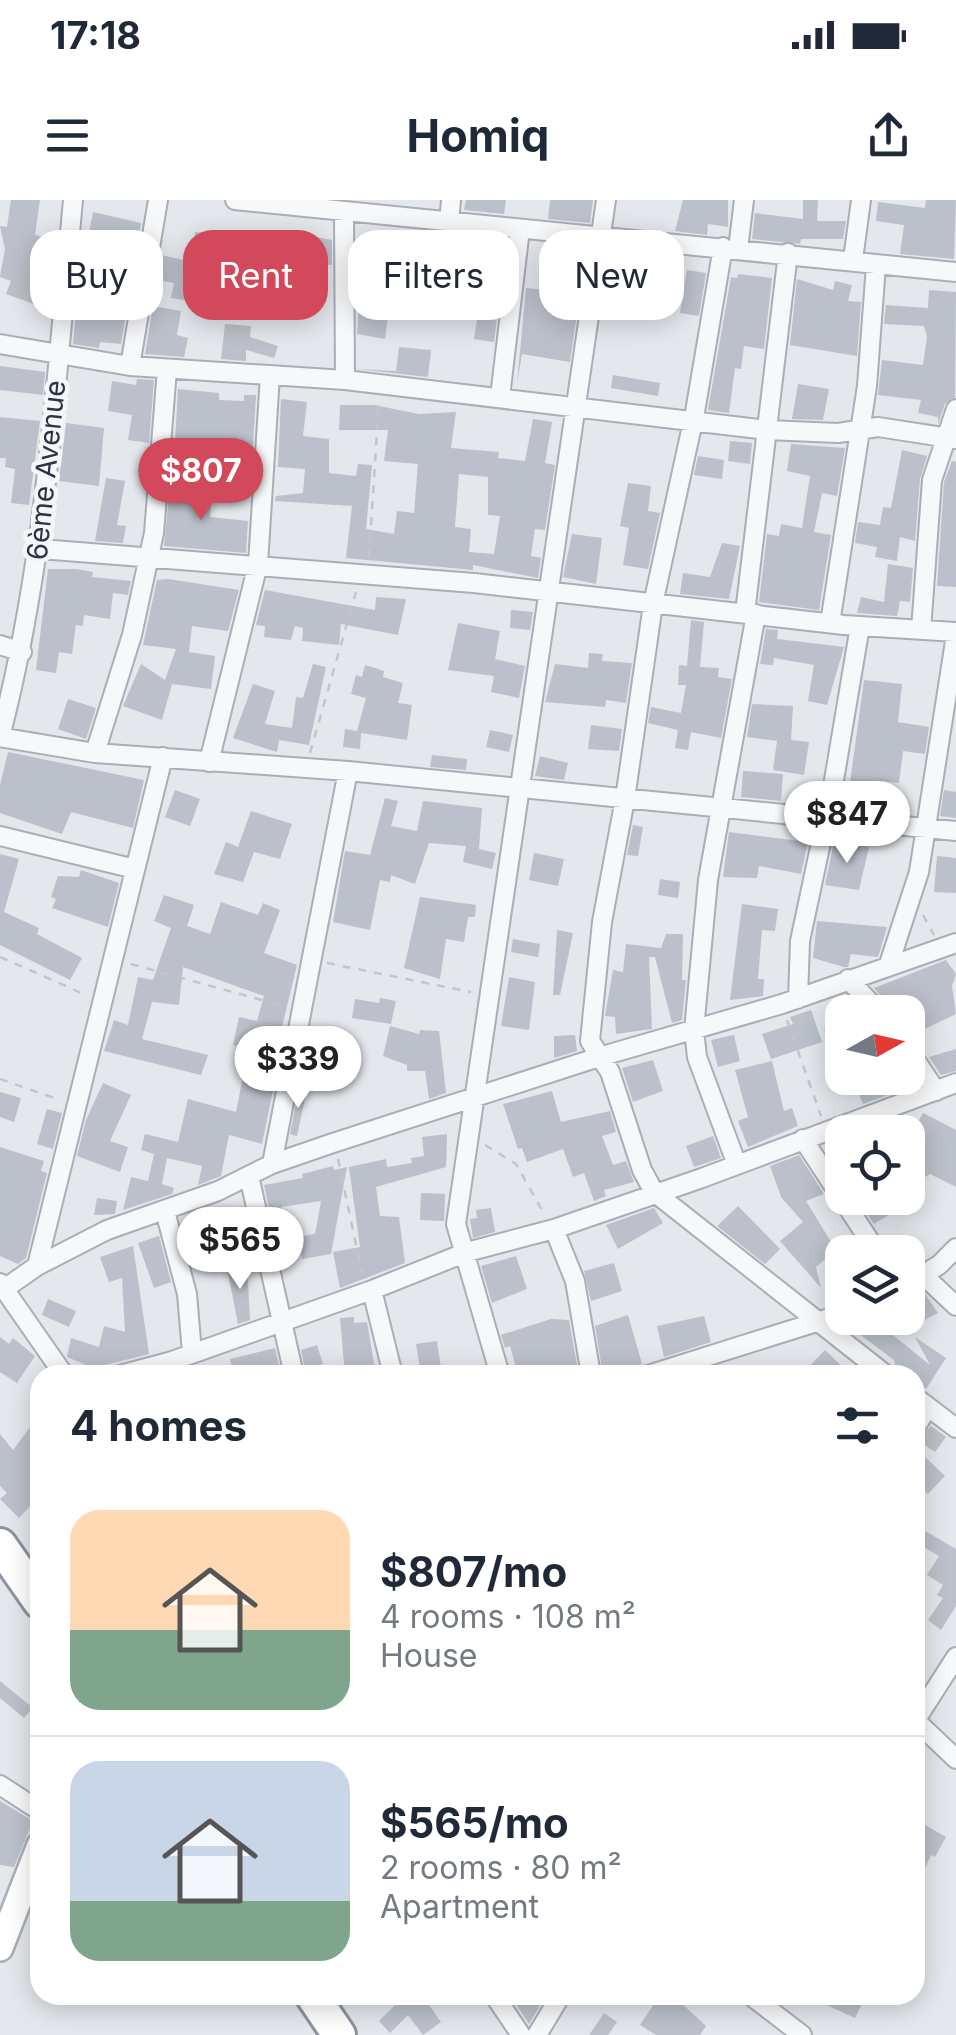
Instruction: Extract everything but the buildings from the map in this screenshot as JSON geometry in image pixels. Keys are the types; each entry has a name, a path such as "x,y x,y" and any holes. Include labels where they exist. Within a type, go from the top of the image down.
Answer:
{"highway":[{"path":"0,1545 30,1588"},
{"path":"319,2005 339,2035"}],"street":[{"name":"6ème Avenue","path":"0,737 22,652 40,548 72,200"},
{"path":"130,366 158,200"},
{"path":"235,200 539,231"},
{"path":"449,222 451,200"},
{"path":"603,230 606,200"},
{"path":"744,200 730,248 653,604 626,800 602,922 590,1041 610,1072 642,1170 654,1192 873,1365"},
{"path":"853,260 861,200"},
{"path":"344,211 346,380"},
{"path":"500,397 520,229"},
{"path":"684,244 956,272"},
{"path":"737,1165 698,1057 694,1030 708,880 724,806 751,613 788,253"},
{"path":"830,623 860,430 876,265"},
{"path":"497,1365 456,1224 546,592 589,320"},
{"path":"0,344 130,366 346,380 767,430 878,427 952,438"},
{"path":"95,753 132,635 150,554 168,369"},
{"path":"208,762 258,564 270,375"},
{"path":"921,630 932,480 952,438 956,409"},
{"path":"40,548 258,564 956,633 928,829 890,964"},
{"path":"790,1001 860,626"},
{"path":"0,645 22,652"},
{"path":"0,737 95,753 348,771 956,832"},
{"path":"37,1266 59,1192 76,1106 163,757"},
{"path":"272,1164 348,771"},
{"path":"0,836 134,869"},
{"path":"57,1365 2,1286 106,1230 165,1211 272,1164 334,1142 790,1001 949,945"},
{"path":"848,979 864,995"},
{"path":"925,1074 936,1091"},
{"path":"870,1115 956,1084"},
{"path":"154,1365 372,1290 466,1252 554,1228 825,1131"},
{"path":"803,1138 866,1235"},
{"path":"250,1176 292,1365"},
{"path":"165,1211 187,1294 192,1354"},
{"path":"554,1228 575,1280 589,1365"},
{"path":"925,1272 956,1248"},
{"path":"925,1286 956,1306"},
{"path":"372,1290 391,1365"},
{"path":"682,1365 825,1321"},
{"path":"925,1404 956,1428"},
{"path":"925,1705 956,1657"},
{"path":"925,1731 956,1760"},
{"path":"0,1785 30,1804"},
{"path":"0,1948 30,1871"},
{"path":"501,2005 522,2035"},
{"path":"537,2035 555,2005"},
{"path":"763,2005 802,2035"}],"path":[{"path":"913,891 949,945"},
{"path":"0,957 104,1003"},
{"path":"115,960 300,1010"},
{"path":"310,960 491,996"},
{"path":"790,1001 825,1120"},
{"path":"0,1079 76,1106"},
{"path":"470,1138 516,1164 554,1228"},
{"path":"334,1142 361,1272 372,1290"}]}
